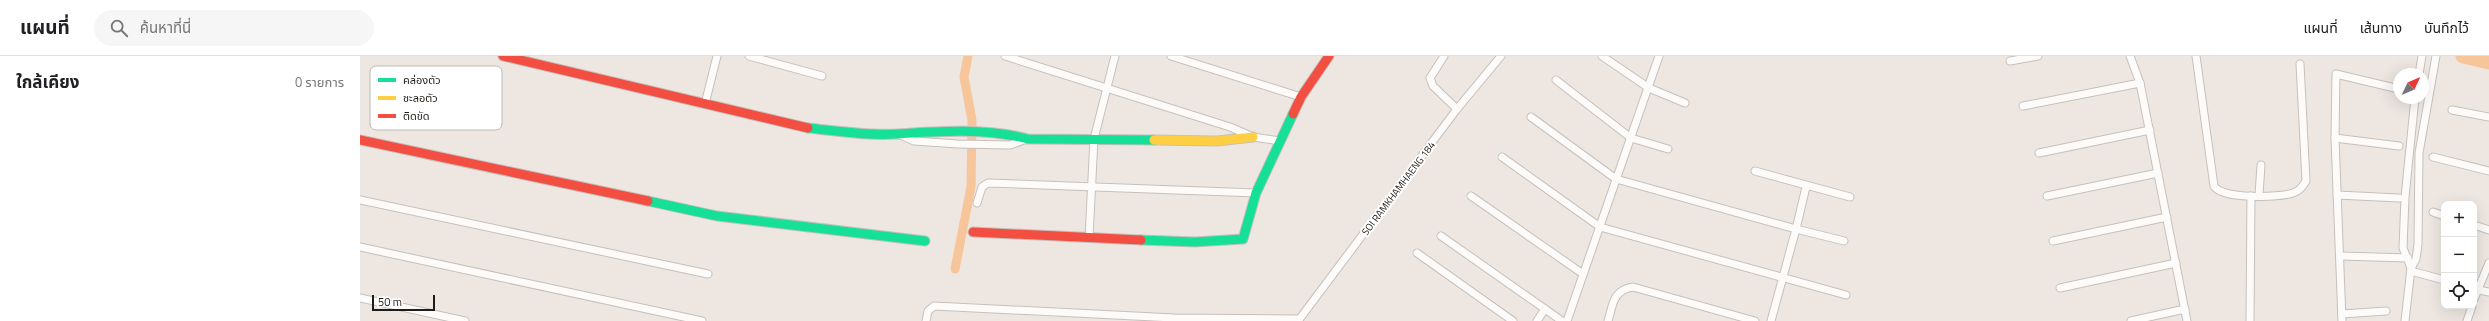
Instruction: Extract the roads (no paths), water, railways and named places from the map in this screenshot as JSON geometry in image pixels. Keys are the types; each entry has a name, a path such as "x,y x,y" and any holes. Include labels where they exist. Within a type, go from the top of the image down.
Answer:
{"street":[{"path":"504,56 802,127 851,133 896,134 913,130 1010,134 1028,139 1217,141 1253,137"},
{"path":"705,104 717,56"},
{"path":"749,56 822,76"},
{"path":"1005,56 1230,127 1253,137 1280,142"},
{"path":"1089,237 1090,187 1094,139 1115,56"},
{"path":"1172,56 1301,97"},
{"path":"973,232 1195,242 1236,241 1243,239 1256,193 1301,97 1329,56"},
{"path":"1444,56 1430,78 1433,86 1457,109"},
{"name":"SOI RAMKHAMHAENG 184","path":"1298,320 1457,109 1501,56"},
{"path":"1602,56 1649,88 1685,103"},
{"path":"1567,321 1659,56"},
{"path":"2010,61 2038,56"},
{"path":"2130,56 2140,83 2187,321"},
{"path":"2196,56 2214,186 2222,194 2278,197 2294,193 2301,189 2306,180 2300,64"},
{"path":"2420,68 2422,56"},
{"path":"2405,321 2411,270 2416,259 2419,203 2419,153 2436,56"},
{"path":"2386,311 2342,318 2339,283 2341,256 2335,138 2336,74 2393,88"},
{"path":"1556,80 1631,138 1668,149"},
{"path":"2023,106 2140,83"},
{"path":"2414,104 2405,202 2403,248 2405,258 2411,270 2441,279"},
{"path":"2420,104 2426,107"},
{"path":"2452,110 2489,117"},
{"path":"1531,117 1616,179 1844,241"},
{"path":"2039,153 2150,130"},
{"path":"896,134 914,141 1010,145 1028,139"},
{"path":"2335,138 2399,146"},
{"path":"360,140 717,216 925,241"},
{"path":"1502,157 1600,227 1846,295"},
{"path":"2433,157 2489,171"},
{"path":"2259,196 2261,165"},
{"path":"1755,170 1806,187 1850,197"},
{"path":"2047,196 2158,173"},
{"path":"977,204 982,187 988,182 1256,193"},
{"path":"1771,321 1806,187"},
{"path":"2337,195 2399,198"},
{"path":"1471,196 1583,274"},
{"path":"2250,321 2251,196"},
{"path":"360,200 708,274"},
{"path":"2405,202 2419,203"},
{"path":"2434,212 2441,215"},
{"path":"2053,241 2166,217"},
{"path":"2477,226 2489,230"},
{"path":"1441,236 1562,321"},
{"path":"360,247 702,321"},
{"path":"1416,253 1513,321"},
{"path":"2341,256 2416,259"},
{"path":"2060,288 2176,263"},
{"path":"2477,285 2489,263"},
{"path":"1608,321 1616,295 1623,288 1633,287 1755,321"},
{"path":"2477,289 2489,292"},
{"path":"360,298 465,321"},
{"path":"926,321 928,311 934,306 1174,319 1298,320"},
{"path":"1537,321 1545,309"},
{"path":"2131,321 2185,309"},
{"path":"2468,321 2471,309"}],"waterway":[{"path":"955,269 971,187 972,120 964,77 968,56"},
{"path":"2463,56 2489,62"}]}
